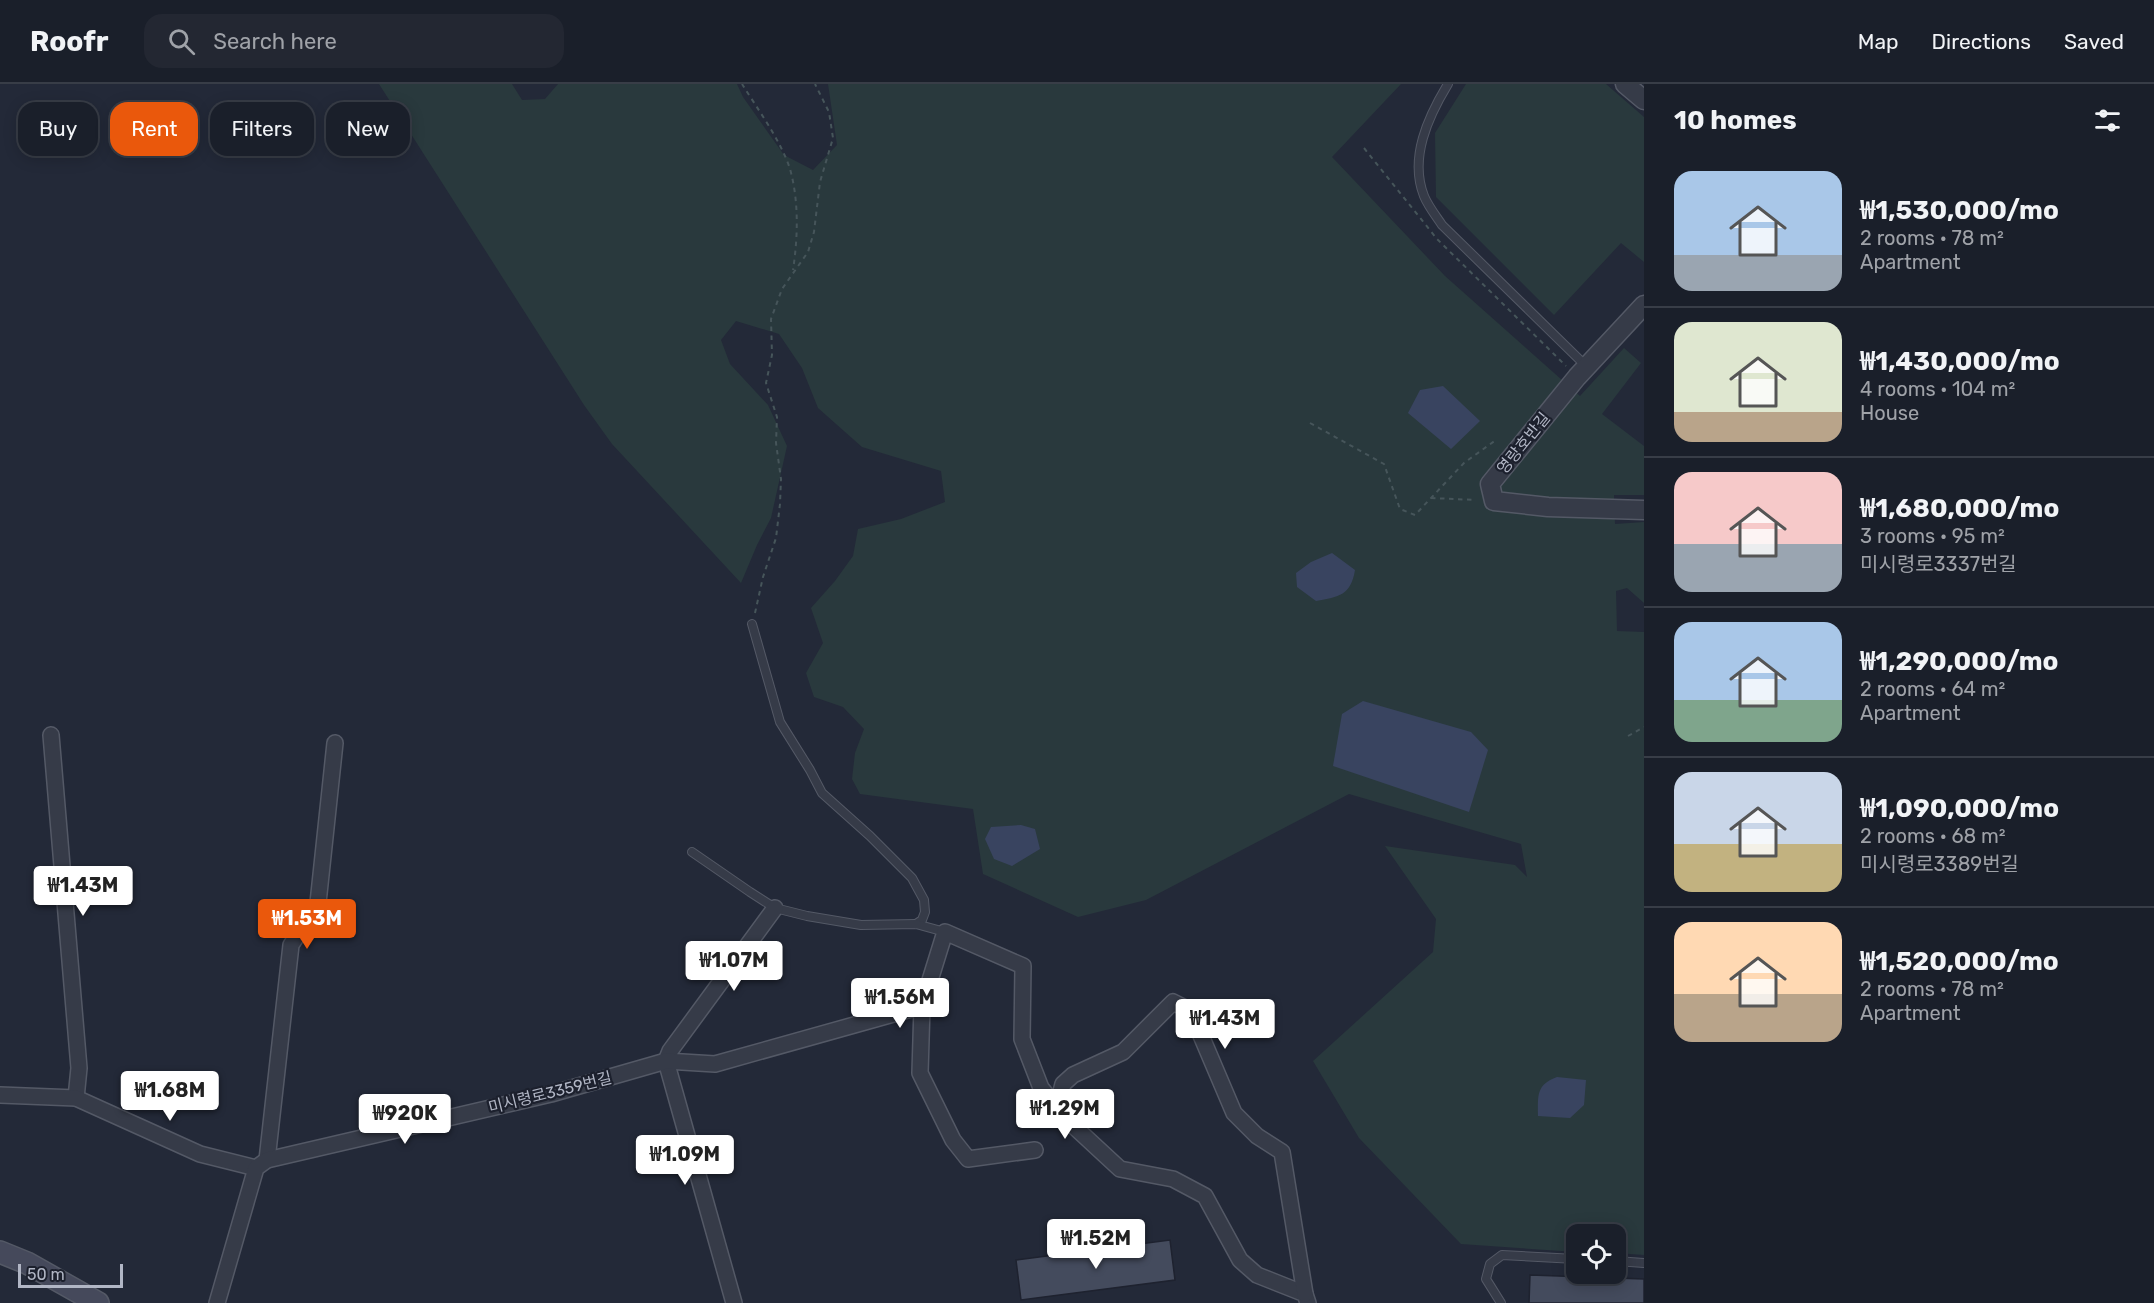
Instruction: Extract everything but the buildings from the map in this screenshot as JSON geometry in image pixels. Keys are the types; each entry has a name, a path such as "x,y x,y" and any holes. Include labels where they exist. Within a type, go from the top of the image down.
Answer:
{"main road":[{"path":"0,1252 27,1263 98,1303"},
{"path":"0,1268 19,1274 73,1303"}],"street":[{"path":"1626,84 1644,100"},
{"name":"영랑호반길","path":"1644,305 1609,345 1586,366 1490,484 1494,501 1548,507 1644,510"},
{"path":"51,735 79,1068 76,1098"},
{"path":"217,1303 262,1164 291,945 318,903 335,743"},
{"path":"734,1303 666,1061 670,1051 775,908"},
{"path":"1035,1150 969,1159 953,1140 920,1073 922,1006 945,932 1023,966 1022,1039 1041,1088 1066,1119 1120,1169 1173,1179 1205,1196 1239,1260 1257,1275 1306,1298"},
{"path":"1057,1107 1063,1084 1073,1075 1123,1052 1173,1002 1183,1007 1197,1026 1234,1113 1257,1136 1282,1152 1306,1298"},
{"name":"미시령로3359번길","path":"262,1164 551,1094 666,1061 716,1064 922,1006"},
{"path":"0,1095 76,1098 200,1154 262,1164"}],"lane":[{"path":"1448,84 1430,114 1417,162 1424,196 1442,225 1586,366"},
{"path":"752,624 780,722 822,793 912,878 924,900 925,912 922,920 916,924"},
{"path":"692,852 775,908 861,925 916,924 945,932"},
{"path":"1501,1303 1486,1279 1490,1264 1502,1255 1566,1258"},
{"path":"1626,1262 1644,1263"}],"path":[{"path":"742,84 771,130 790,168 796,205 796,247 793,273"},
{"path":"752,624 763,577 776,538 780,504 781,479 776,443 777,417 766,383 772,354 771,319 782,289 808,252 814,232 820,182 833,138 828,112 815,84"},
{"path":"1310,423 1384,464 1400,508 1415,515 1464,463 1496,440"},
{"path":"1431,498 1494,501"},
{"path":"1628,736 1644,727"}],"shaded area":[{"path":"379,84 512,84 522,100 545,99 558,84 737,84 743,97 784,155 813,170 837,145 828,84 1401,84 1332,157 1445,276 1580,396 1624,348 1641,363 1602,414 1644,446 1644,495 1614,495 1615,524 1644,522 1644,603 1627,588 1616,591 1617,631 1644,632 1644,1255 1626,1254 1626,1224 1566,1224 1566,1251 1461,1244 1359,1138 1313,1061 1433,952 1436,919 1385,846 1515,865 1527,877 1521,844 1349,794 1146,900 1078,917 983,874 973,809 860,794 852,779 855,753 864,729 843,707 814,697 806,673 823,643 811,608 853,556 858,529 901,519 945,502 941,471 862,447 818,408 802,368 779,334 736,321 721,340 730,364 768,405 787,446 771,518 741,583 612,444 584,405 410,133 410,102 390,102"},
{"path":"1466,84 1606,84 1644,117 1644,262 1621,243 1554,315 1436,197 1435,133"}],"water":[{"path":"1443,386 1480,421 1451,449 1408,413 1420,390"},
{"path":"1332,553 1355,570 1353,578 1343,593 1316,601 1297,587 1296,573 1311,562"},
{"path":"1363,701 1471,732 1488,750 1469,812 1333,766 1342,714"},
{"path":"1021,825 1035,829 1040,849 1012,866 994,859 985,839 991,827"},
{"path":"1557,1077 1586,1080 1584,1105 1570,1118 1538,1116 1538,1102 1542,1087"}]}
